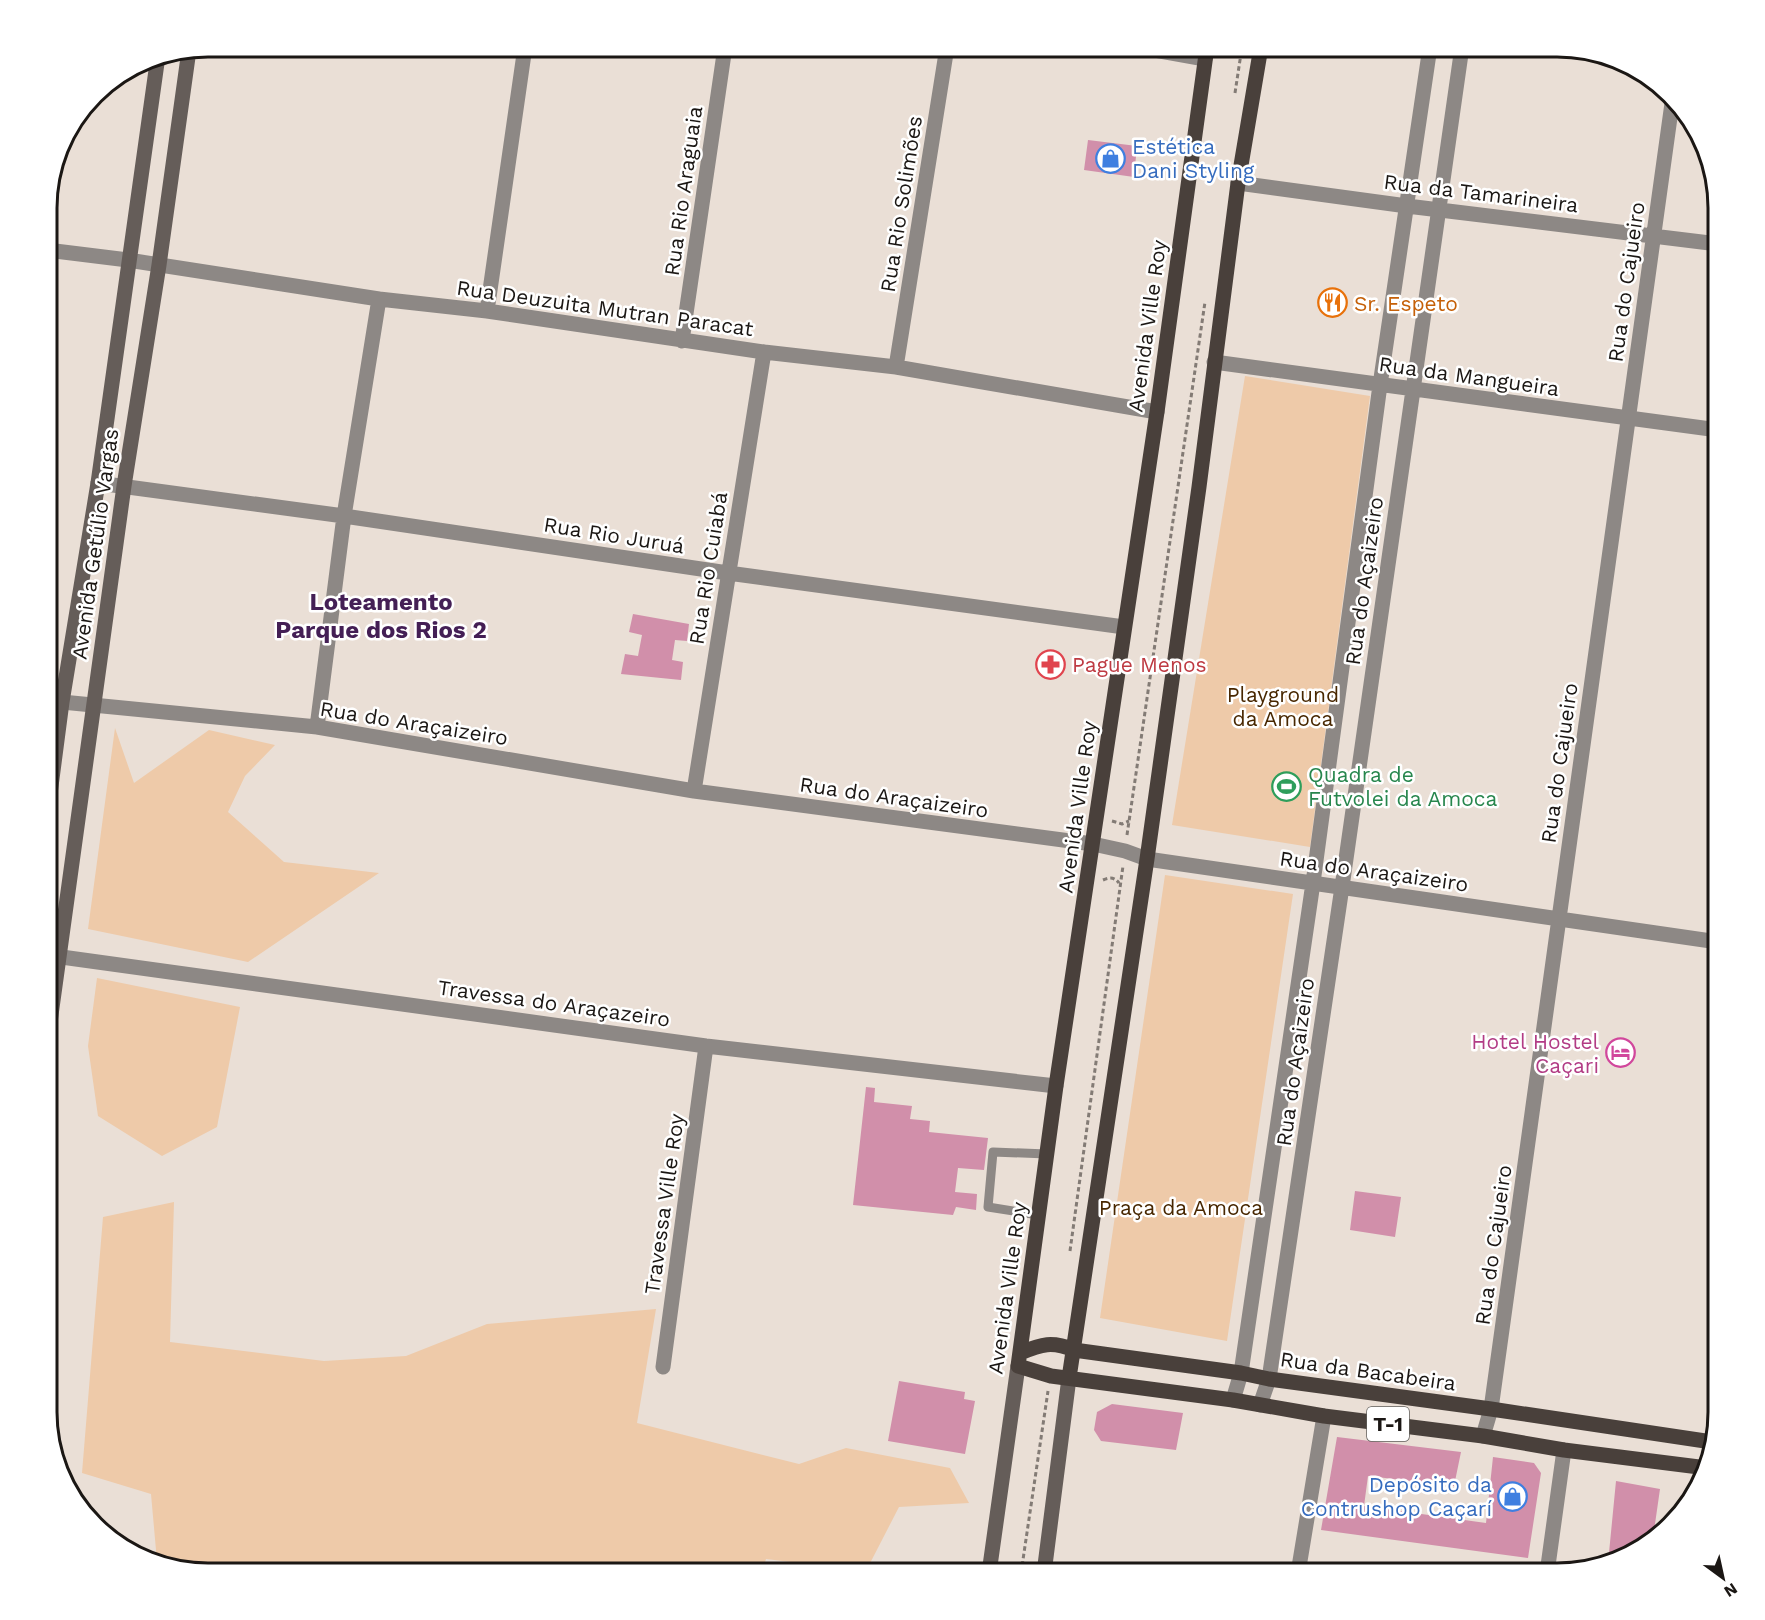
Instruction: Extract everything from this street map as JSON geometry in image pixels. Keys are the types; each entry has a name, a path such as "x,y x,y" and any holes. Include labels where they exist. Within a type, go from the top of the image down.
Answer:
{"main road":[{"name":"Avenida Ville Roy","path":"991,1563 1056,1086 1157,412 1205,57"},
{"path":"1045,1563 1069,1378 1147,859 1199,487 1238,183 1259,57"},
{"name":"Avenida Getúlio Vargas","path":"57,931 159,265 188,58"},
{"name":"Avenida Getúlio Vargas","path":"57,741 98,483 157,66"},
{"name":"Rua da Bacabeira","path":"1019,1360 1034,1348 1058,1343 1074,1350 1705,1442"},
{"path":"1019,1360 1051,1376 1069,1378"},
{"name":"T-1","path":"1069,1378 1233,1400 1324,1416 1483,1436 1564,1450 1698,1467"}],"street":[{"path":"487,311 523,57"},
{"name":"Rua Rio Araguaia","path":"682,341 723,57"},
{"name":"Rua Rio Solimões","path":"896,367 945,57"},
{"name":"Rua do Açaizeiro","path":"1233,1400 1241,1373 1428,57"},
{"name":"Rua do Açaizeiro","path":"1260,1405 1269,1379 1460,57"},
{"name":"Rua do Cajueiro","path":"1483,1436 1491,1409 1671,108"},
{"name":"Rua da Tamarineira","path":"1238,183 1708,243"},
{"name":"Rua Deuzuita Mutran Paracat","path":"57,251 379,299 487,311 682,341 896,367 1157,412"},
{"path":"318,727 344,516 379,299"},
{"name":"Rua Rio Cuiabá","path":"694,791 764,352"},
{"name":"Rua da Mangueira","path":"1214,362 1708,429"},
{"name":"Rua Rio Juruá","path":"98,483 1124,627"},
{"name":"Rua do Araçaizeiro","path":"62,702 318,727 694,791 1094,844 1147,859 1708,941"},
{"name":"Travessa do Araçazeiro","path":"57,957 706,1046 1056,1086"},
{"name":"Travessa Ville Roy","path":"663,1367 706,1046"},
{"path":"1300,1563 1324,1416"},
{"path":"1549,1563 1564,1450"}],"lane":[{"path":"1038,1215 988,1207 993,1152 1047,1154"}],"path":[{"path":"1235,93 1240,57"},
{"path":"1069,1260 1119,883 1206,293"},
{"path":"1107,815 1117,823 1129,821"},
{"path":"1099,882 1114,878 1119,883"},
{"path":"1023,1563 1051,1376"}],"green space":[{"name":"Playground da Amoca","path":"1245,376 1370,396 1310,847 1172,825"},
{"path":"115,728 134,783 209,730 275,745 245,776 228,812 284,862 379,873 248,962 88,929"},
{"name":"Praça da Amoca","path":"1165,875 1293,894 1227,1341 1100,1318"},
{"path":"97,978 240,1007 217,1127 162,1156 98,1116 88,1046"},
{"path":"174,1202 170,1342 324,1361 406,1356 487,1324 656,1309 637,1423 799,1464 846,1448 950,1468 969,1503 899,1507 870,1563 799,1563 766,1559 765,1563 208,1563 188,1562 156,1554 151,1494 82,1473 103,1217"}],"building":[{"name":"Estética Dani Styling","path":"1088,140 1137,146 1134,177 1084,170"},
{"path":"633,614 689,624 687,641 675,640 672,660 683,662 681,680 621,674 625,654 638,656 642,635 629,632"},
{"path":"866,1087 875,1088 874,1102 912,1106 910,1119 930,1121 929,1132 988,1138 984,1170 958,1168 955,1192 977,1194 976,1210 956,1207 953,1215 853,1205"},
{"path":"1355,1191 1401,1197 1395,1237 1350,1230"},
{"path":"899,1381 965,1392 964,1399 975,1401 965,1454 888,1441"},
{"path":"1112,1404 1183,1413 1176,1450 1101,1441 1094,1430 1097,1412"},
{"name":"Depósito da Contrushop Caçarí","path":"1337,1437 1461,1452 1454,1486 1368,1476 1364,1506 1486,1523 1493,1457 1534,1463 1541,1473 1528,1558 1321,1530"},
{"path":"1616,1481 1660,1489 1655,1527 1633,1543 1609,1554"}],"place":[{"name":"Estética Dani Styling","path":"1111,158"},
{"name":"Sr. Espeto","path":"1333,303"},
{"name":"Pague Menos","path":"1051,664"},
{"name":"Quadra de Futvolei da Amoca","path":"1287,786"},
{"name":"Hotel Hostel Caçari","path":"1620,1053"},
{"name":"Depósito da Contrushop Caçarí","path":"1513,1496"}],"district":[{"name":"Loteamento Parque dos Rios 2","path":"381,616"}]}
